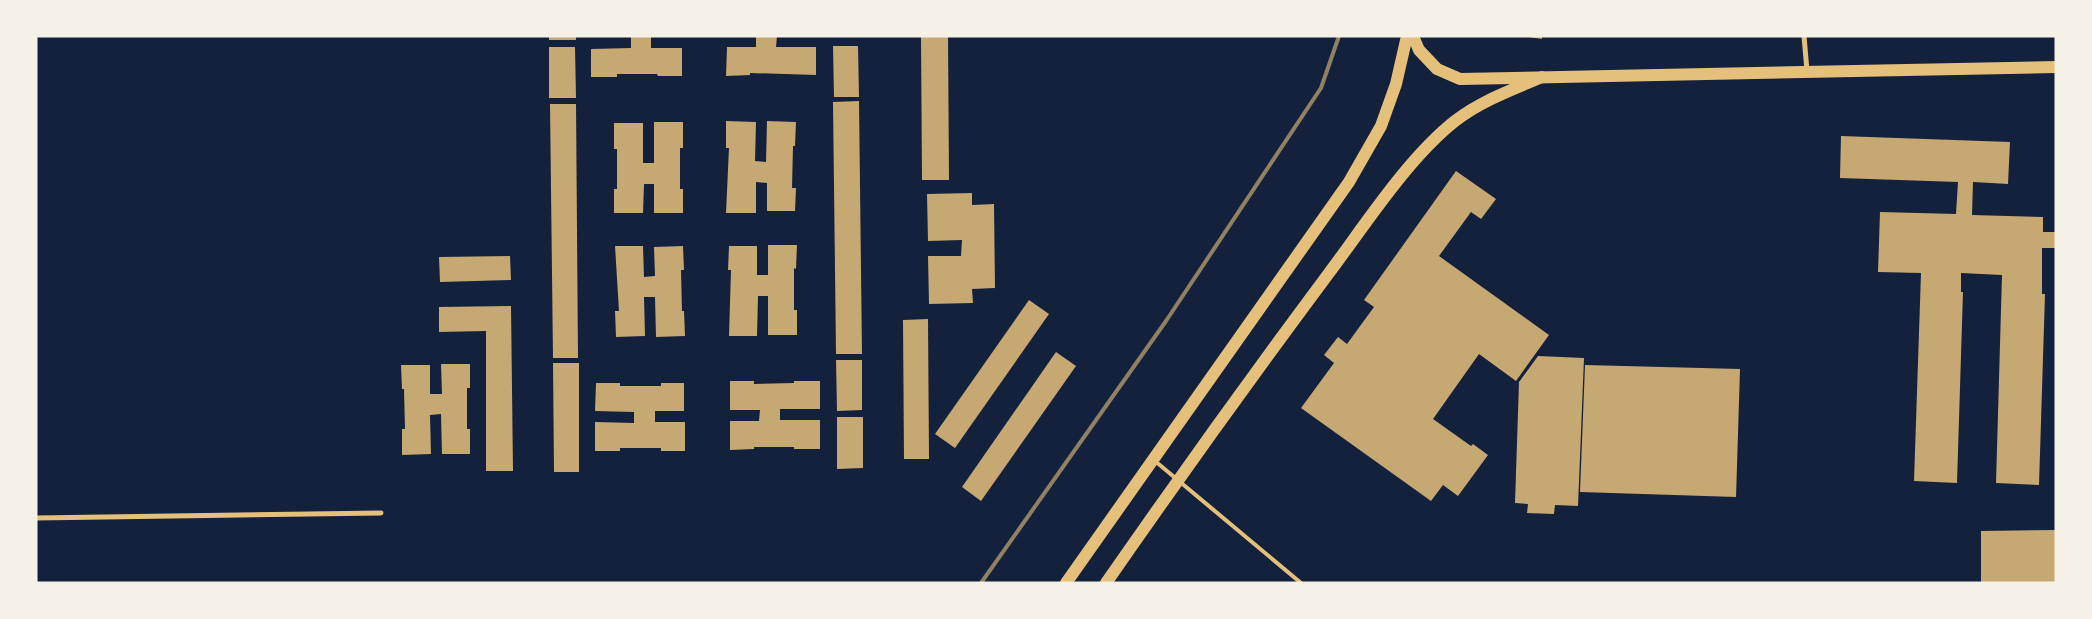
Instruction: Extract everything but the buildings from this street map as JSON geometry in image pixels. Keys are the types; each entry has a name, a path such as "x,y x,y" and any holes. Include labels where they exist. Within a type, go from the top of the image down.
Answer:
{"main road":[{"path":"1066,583 1349,182 1381,126 1396,84 1407,36"},
{"path":"1413,36 1419,50 1437,69 1460,79 2056,67"},
{"path":"1106,583 1222,417 1377,208 1420,154 1454,122 1484,102 1542,77"}],"street":[{"path":"1804,36 1808,72"},
{"path":"36,518 381,513"}],"lane":[{"path":"1153,459 1301,583"}],"railway":[{"path":"981,583 1166,321 1321,88 1339,36"}]}
